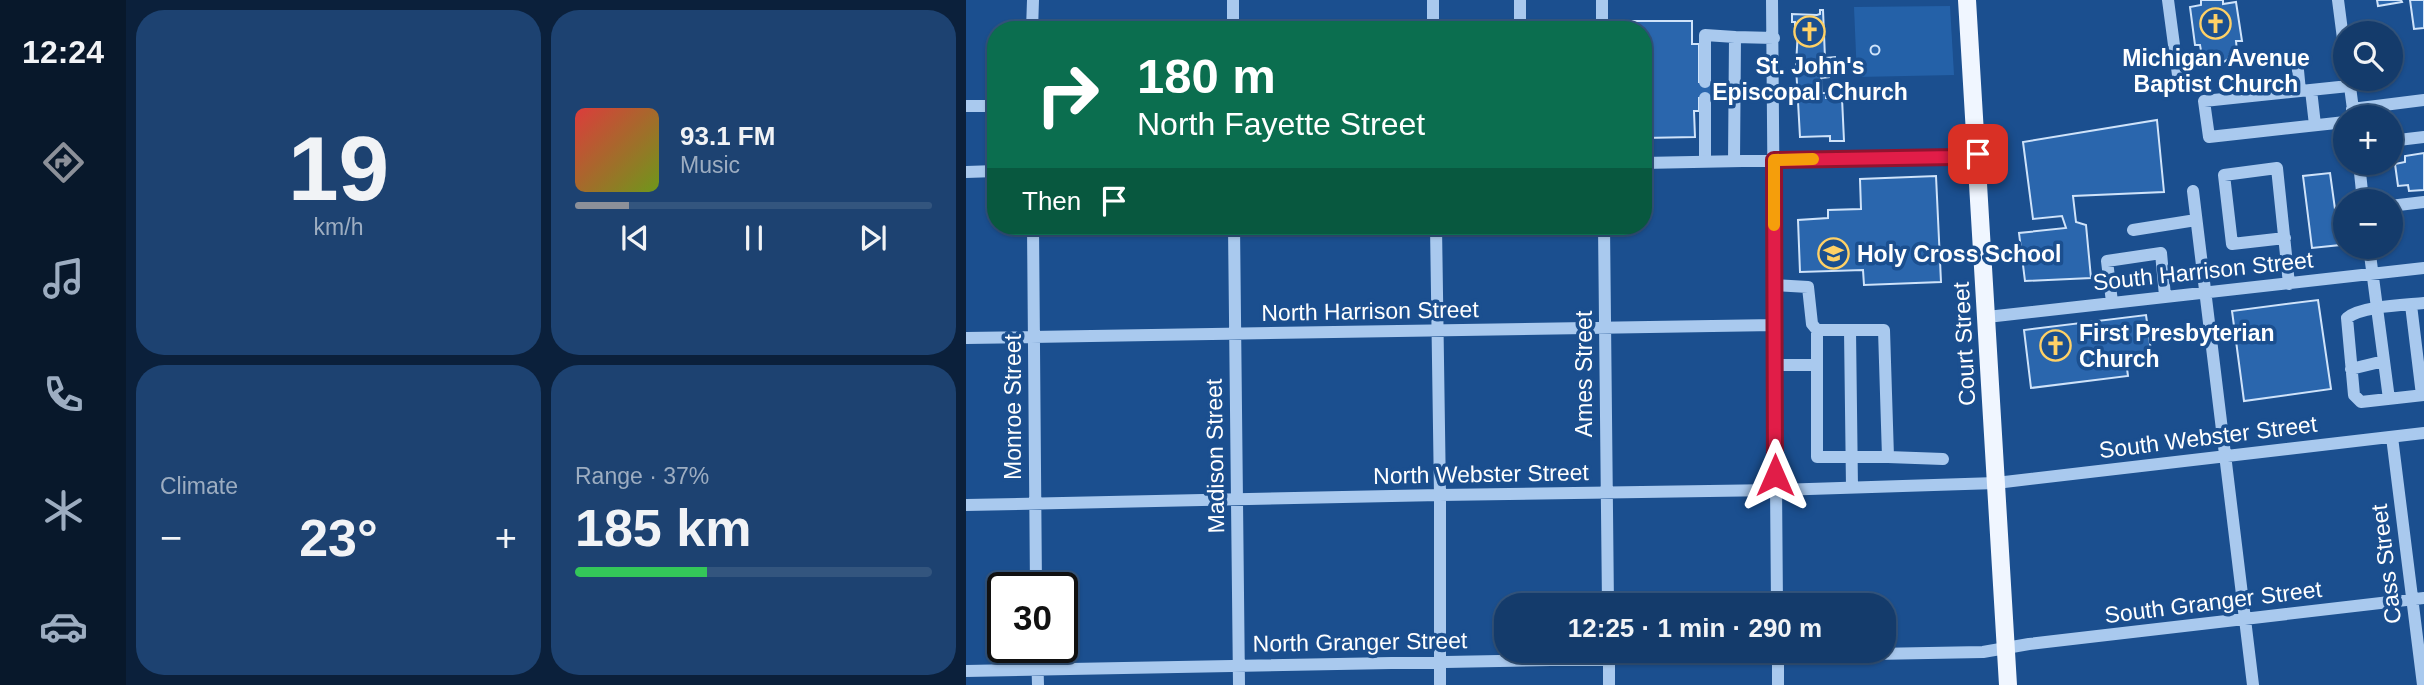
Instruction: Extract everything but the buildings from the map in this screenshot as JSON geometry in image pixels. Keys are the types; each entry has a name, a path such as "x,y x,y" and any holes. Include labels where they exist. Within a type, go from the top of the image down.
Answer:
{"main road":[{"name":"Court Street","path":"1967,0 2008,685"}],"street":[{"path":"1032,21 1033,0"},
{"path":"1233,0 1233,21"},
{"path":"1433,0 1433,21"},
{"path":"1520,0 1520,21"},
{"path":"1602,0 1602,21"},
{"path":"1772,0 1777,593"},
{"path":"2168,0 2178,75"},
{"path":"2338,0 2341,21"},
{"path":"1705,82 1704,35 1774,38"},
{"path":"1734,161 1735,37"},
{"path":"2297,60 2315,125"},
{"path":"2333,85 2204,101 2209,137 2333,123"},
{"path":"1705,99 1705,162"},
{"path":"2397,105 2424,100"},
{"path":"966,106 987,106"},
{"path":"2403,139 2424,137"},
{"path":"1652,163 1955,157 1978,154"},
{"path":"2284,238 2232,244 2224,175 2277,168 2289,284"},
{"path":"966,172 987,172"},
{"path":"2193,191 2253,685"},
{"path":"2403,204 2424,202"},
{"path":"2133,230 2196,220"},
{"name":"Monroe Street","path":"1033,235 1036,572"},
{"name":"Madison Street","path":"1234,235 1239,685"},
{"path":"1436,235 1440,685"},
{"name":"Ames Street","path":"1604,235 1608,593"},
{"path":"2112,302 2107,261 2161,253 2165,296"},
{"path":"2370,259 2389,399"},
{"name":"South Harrison Street","path":"1987,317 2424,268"},
{"path":"1775,285 1808,287 1812,324 1817,330 1817,457 1943,459"},
{"path":"2417,304 2423,395 2361,402 2354,395 2347,318 2352,314 2417,304"},
{"name":"North Harrison Street","path":"966,338 1775,325"},
{"path":"1817,330 1884,330 1888,457"},
{"path":"1850,330 1852,488"},
{"path":"2351,369 2384,361"},
{"path":"1775,365 1817,365"},
{"name":"South Webster Street","path":"1996,483 2424,433"},
{"name":"Cass Street","path":"2392,437 2418,598 2423,685"},
{"name":"North Webster Street","path":"966,505 1776,491 1996,483"},
{"name":"South Granger Street","path":"2006,647 2418,598"},
{"name":"North Granger Street","path":"1896,652 1983,652 2006,647"},
{"name":"North Granger Street","path":"966,671 1494,659"},
{"path":"1038,663 1038,685"},
{"path":"1609,663 1609,685"},
{"path":"1778,663 1778,685"}],"shaded area":[{"path":"1950,6 1954,75 1857,77 1854,7"}],"slow traffic":[{"path":"1774,225 1774,160 1813,159"}],"place":[{"name":"Michigan Avenue Baptist Church","path":"2216,24"},
{"name":"St. John's Episcopal Church","path":"1810,32"},
{"name":"Holy Cross School","path":"1834,254"},
{"name":"First Presbyterian Church","path":"2056,346"}],"route":[{"path":"1775,475 1774,160 1955,157 1978,154"}]}
